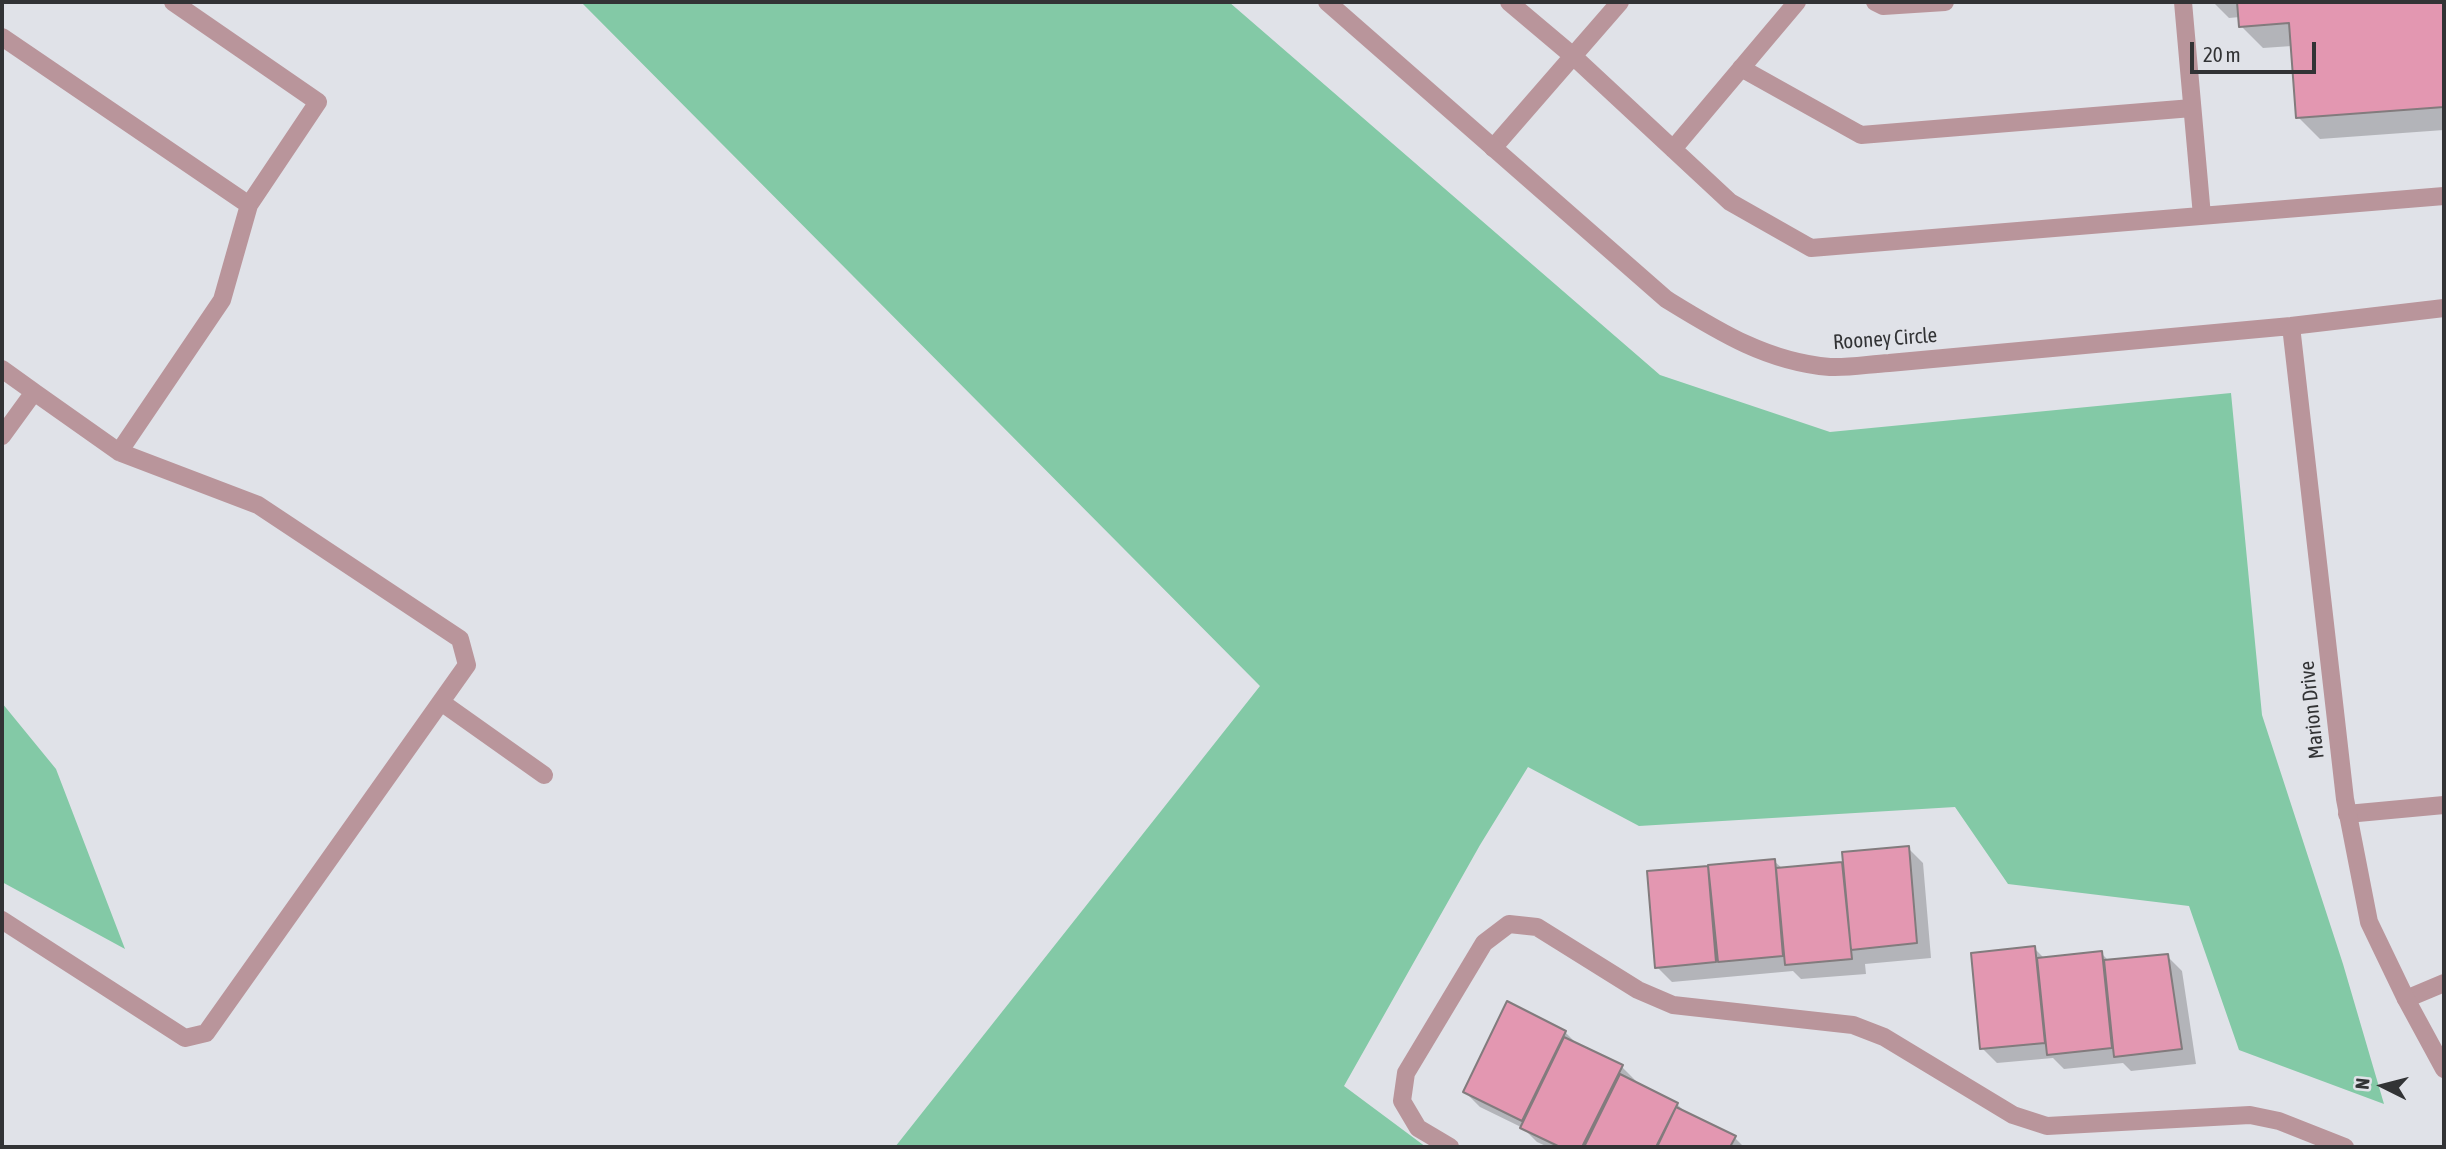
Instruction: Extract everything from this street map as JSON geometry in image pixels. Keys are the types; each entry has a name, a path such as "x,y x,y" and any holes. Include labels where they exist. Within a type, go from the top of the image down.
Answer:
{"street":[{"path":"119,452 222,300 249,205 318,102 173,2"},
{"name":"Rooney Circle","path":"1327,2 1666,299 1727,337 1778,358 1831,367 2291,326 2444,308"},
{"path":"1509,2 1573,56 1730,202 1811,248 2444,196"},
{"path":"1493,148 1620,2"},
{"path":"1673,149 1797,2"},
{"path":"1875,2 1883,6 1945,2"},
{"path":"2183,2 2202,216"},
{"path":"2,37 249,205"},
{"path":"1741,68 1861,135 2192,108"},
{"name":"Marion Drive","path":"2291,326 2347,814 2369,922 2444,1069"},
{"path":"2,369 119,452 258,505 460,639 467,665 206,1032 185,1038 2,920"},
{"path":"2,436 34,392"},
{"path":"441,702 544,775"},
{"path":"2347,814 2444,805"},
{"path":"1450,1147 1418,1128 1402,1101 1406,1073 1484,943 1509,925 1537,927 1637,990 1673,1004 1853,1025 1864,1029 1884,1037 2013,1115 2047,1126 2250,1115 2279,1121 2345,1147"},
{"path":"2406,999 2444,983"}],"green space":[{"path":"581,2 1229,2 1660,375 1830,432 2231,393 2262,715 2343,964 2384,1104 2239,1050 2189,906 2008,884 1955,807 1639,826 1528,767 1480,845 1344,1086 1426,1147 895,1147 1260,686"},
{"path":"2,703 56,769 125,949 2,882"}],"building":[{"path":"2237,2 2444,2 2444,107 2296,118 2289,23 2239,27"},
{"path":"1909,846 1917,943 1851,950 1842,852"},
{"path":"1775,859 1783,956 1718,962 1708,865"},
{"path":"1842,862 1852,959 1785,965 1776,868"},
{"path":"1708,866 1716,962 1655,968 1647,871"},
{"path":"2035,946 2045,1043 1980,1049 1971,953"},
{"path":"2102,951 2112,1048 2047,1055 2037,958"},
{"path":"2168,954 2182,1049 2114,1057 2104,960"},
{"path":"1507,1001 1566,1031 1522,1121 1463,1092"},
{"path":"1564,1037 1623,1065 1582,1147 1560,1147 1520,1128"},
{"path":"1620,1074 1678,1103 1656,1147 1584,1147"},
{"path":"1676,1107 1736,1136 1730,1147 1657,1147"}]}
